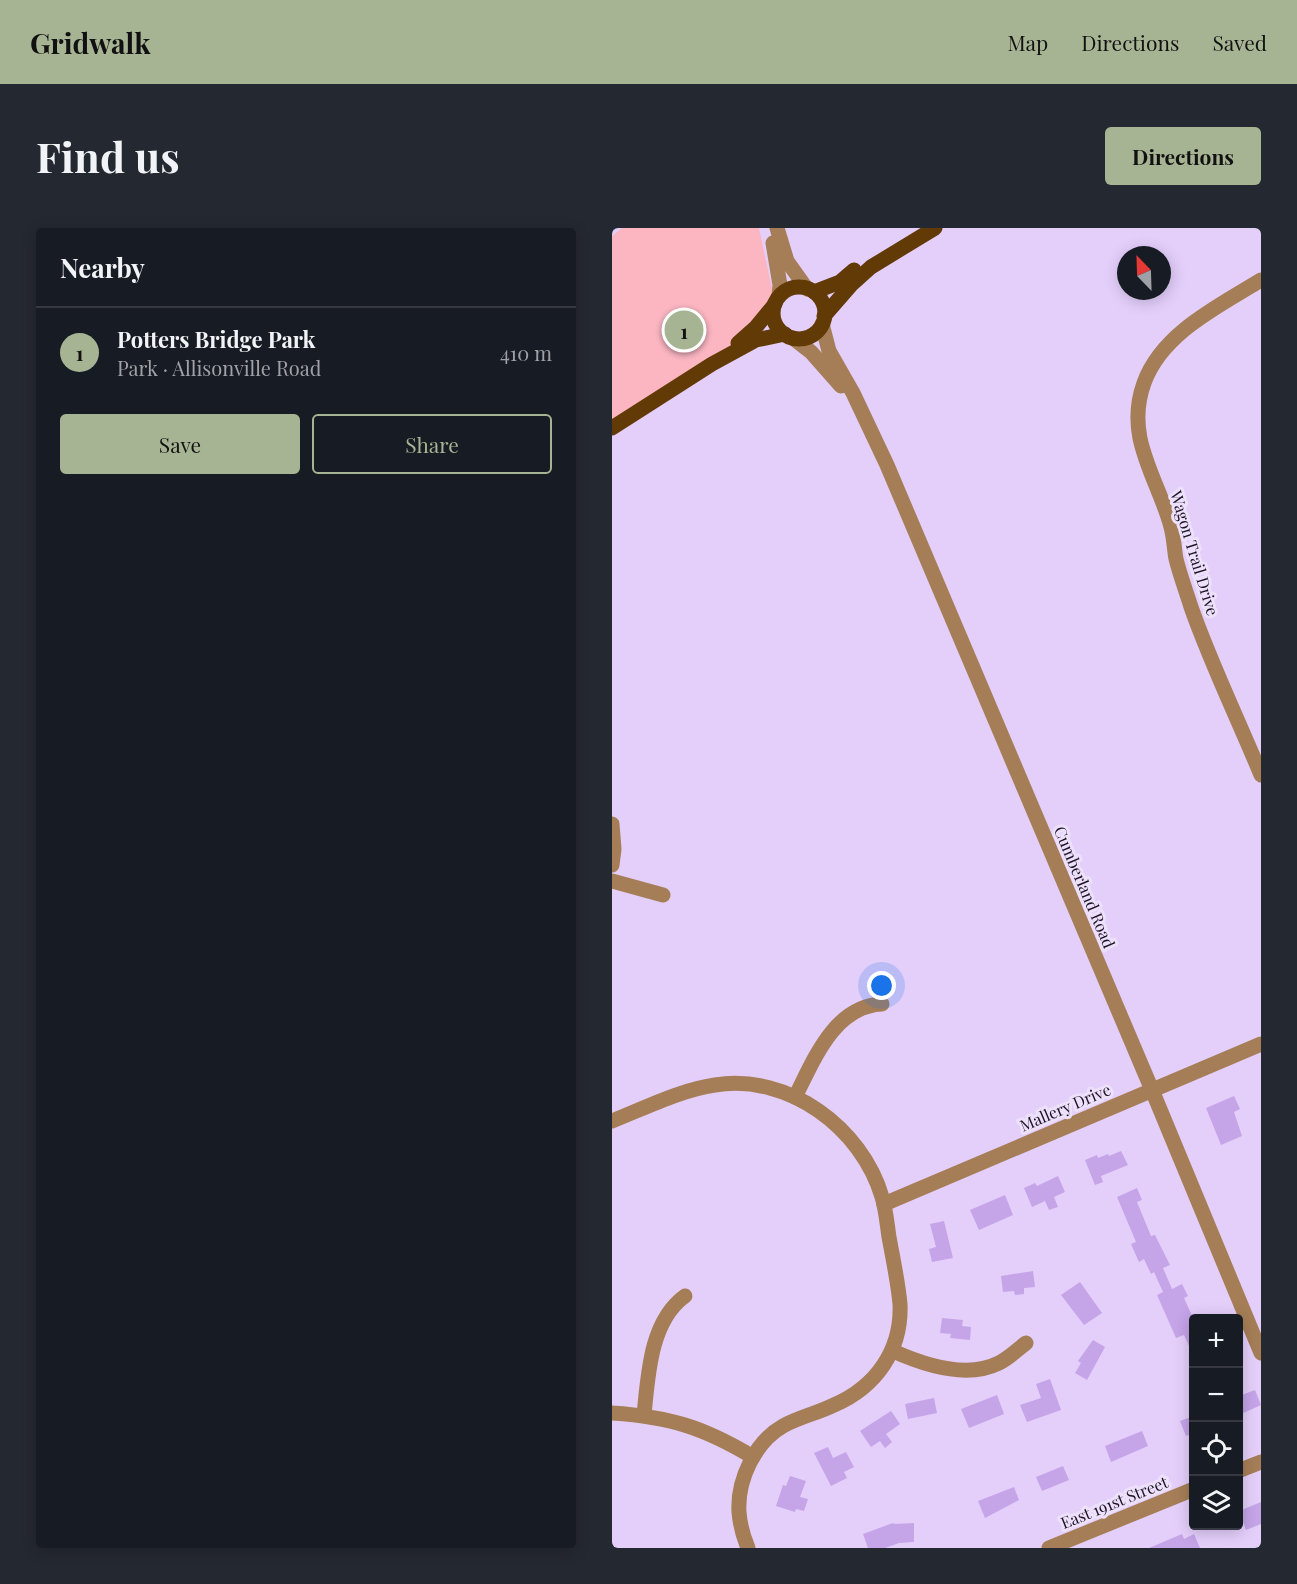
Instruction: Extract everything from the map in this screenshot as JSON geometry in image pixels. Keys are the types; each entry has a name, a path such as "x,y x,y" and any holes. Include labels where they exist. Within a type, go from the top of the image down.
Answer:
{"main road":[{"path":"712,364 756,327 786,291 795,288 810,291 840,282 874,256 934,228"},
{"path":"612,428 712,364 756,340 789,336 805,338 813,334 851,285 871,267 934,228"},
{"path":"810,291 823,303 823,320"},
{"path":"777,299 774,318 777,326 789,336"}],"street":[{"path":"772,228 780,285 777,299"},
{"path":"777,228 787,261 810,291"},
{"name":"Wagon Trail Drive","path":"1261,280 1192,325 1170,343 1155,360 1143,384 1137,427 1143,457 1171,527 1177,560 1191,606 1261,775"},
{"name":"Cumberland Road","path":"823,320 829,351 874,437 1152,1090 1261,1353"},
{"name":"Cumberland Road","path":"789,336 811,351 837,380 874,437"},
{"path":"612,824 614,835 612,865"},
{"path":"612,881 663,895"},
{"path":"795,1097 816,1056 838,1025 857,1009 869,1004 882,1004"},
{"name":"Mallery Drive","path":"884,1204 1261,1044"},
{"path":"612,1121 694,1089 726,1083 760,1086 795,1097 833,1122 858,1148 867,1163 884,1204 901,1314 893,1351 879,1373 855,1394 782,1427 770,1436 753,1456 742,1483 739,1498 741,1529 748,1548"},
{"path":"644,1415 652,1357 660,1330 671,1308 685,1296"},
{"path":"893,1351 921,1362 973,1369 1001,1362 1026,1343"},
{"path":"612,1413 644,1415 692,1426 726,1440 753,1456"},
{"path":"1243,1469 1261,1462"},
{"name":"East 191st Street","path":"1048,1548 1189,1491"}],"shaded area":[{"path":"622,228 759,228 774,298 756,340 612,428 612,236"}],"building":[{"path":"1234,1096 1240,1109 1234,1112 1242,1136 1221,1145 1206,1108"},
{"path":"1121,1151 1128,1165 1101,1176 1103,1182 1095,1185 1085,1160 1097,1155 1098,1158 1108,1154 1109,1156"},
{"path":"1058,1176 1065,1192 1054,1197 1058,1207 1049,1210 1045,1201 1032,1207 1024,1188 1035,1183 1037,1186"},
{"path":"1137,1188 1142,1200 1137,1202 1151,1236 1155,1235 1170,1265 1163,1268 1172,1289 1182,1284 1188,1296 1184,1298 1191,1314 1189,1314 1189,1346 1184,1335 1176,1338 1157,1295 1163,1292 1154,1272 1151,1274 1144,1259 1139,1262 1131,1244 1136,1242 1117,1197"},
{"path":"1005,1195 1013,1215 979,1230 970,1210"},
{"path":"944,1221 953,1258 932,1262 929,1249 936,1247 930,1224"},
{"path":"1033,1271 1035,1287 1024,1288 1024,1294 1015,1295 1014,1291 1003,1292 1001,1276"},
{"path":"1080,1282 1102,1313 1084,1325 1061,1295"},
{"path":"942,1318 963,1320 962,1326 971,1327 970,1340 950,1338 951,1334 940,1333"},
{"path":"1093,1340 1105,1347 1087,1380 1075,1373 1081,1363 1078,1361"},
{"path":"1050,1379 1061,1410 1027,1422 1020,1405 1041,1398 1036,1384"},
{"path":"1255,1390 1261,1405 1243,1413 1243,1394"},
{"path":"997,1395 1004,1414 969,1428 961,1409"},
{"path":"934,1398 937,1413 908,1419 905,1404"},
{"path":"891,1411 900,1424 886,1434 892,1442 885,1448 880,1441 871,1447 860,1431"},
{"path":"1189,1418 1189,1435 1186,1436 1180,1421"},
{"path":"1142,1431 1148,1446 1111,1462 1105,1446"},
{"path":"828,1447 833,1458 846,1452 854,1467 844,1472 847,1478 831,1486 814,1453"},
{"path":"1063,1466 1069,1480 1042,1491 1036,1477"},
{"path":"790,1476 806,1481 800,1497 808,1499 804,1511 796,1509 795,1512 776,1506 783,1485 786,1486"},
{"path":"1014,1487 1019,1500 985,1518 978,1501"},
{"path":"1261,1502 1261,1524 1246,1530 1243,1509"},
{"path":"893,1523 914,1523 914,1542 899,1543 885,1548 868,1548 863,1534"},
{"path":"1182,1534 1184,1539 1194,1534 1200,1548 1149,1548"}],"place":[{"name":"Potters Bridge Park","path":"684,330"}]}
